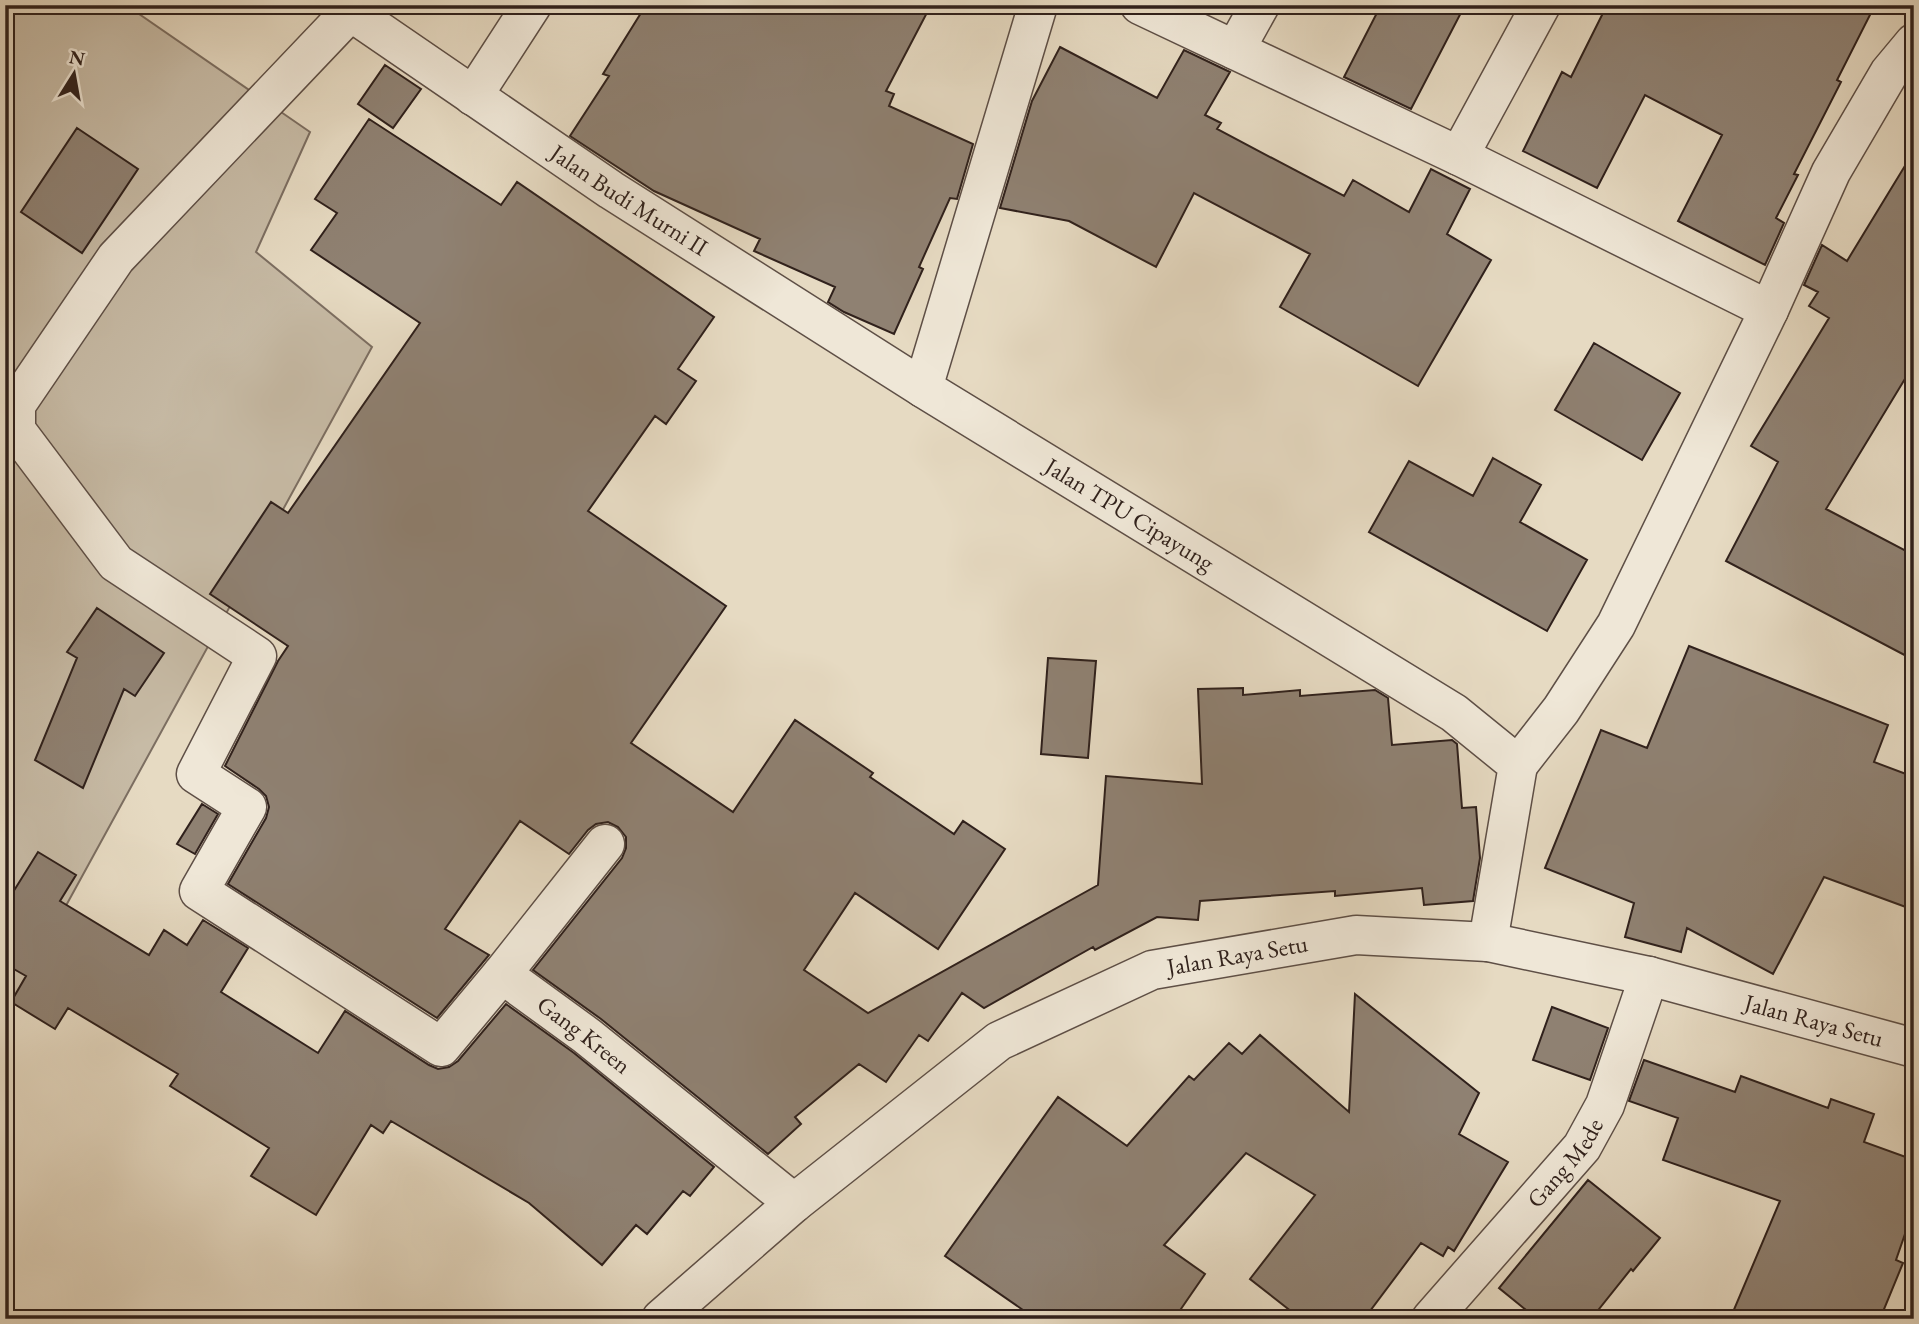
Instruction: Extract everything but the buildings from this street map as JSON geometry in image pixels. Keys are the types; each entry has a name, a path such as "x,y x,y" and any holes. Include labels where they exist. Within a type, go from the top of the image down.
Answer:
{"street":[{"path":"473,96 532,5"},
{"path":"923,388 1038,5"},
{"path":"1140,5 1459,156 1769,310"},
{"path":"1235,50 1260,5"},
{"path":"1459,156 1541,5"},
{"path":"345,9 116,258 16,405 16,430 116,563 257,656 196,774 247,807 199,891 441,1047 605,844"},
{"name":"Jalan Budi Murni II","path":"345,9 611,190 923,388"},
{"path":"1488,942 1518,765 1561,710 1616,625 1769,310 1831,172 1889,73 1914,43"},
{"name":"Jalan TPU Cipayung","path":"923,388 1454,713 1518,765"},
{"name":"Jalan Raya Setu","path":"661,1319 794,1203 999,1041 1152,970 1356,935 1488,942 1649,976 1914,1048"},
{"name":"Gang Kreen","path":"502,974 587,1036 794,1203"},
{"name":"Gang Mede","path":"1431,1319 1582,1147 1605,1105 1649,976"}],"shaded area":[{"path":"5,5 126,5 310,132 256,252 372,347 5,1017"}]}
